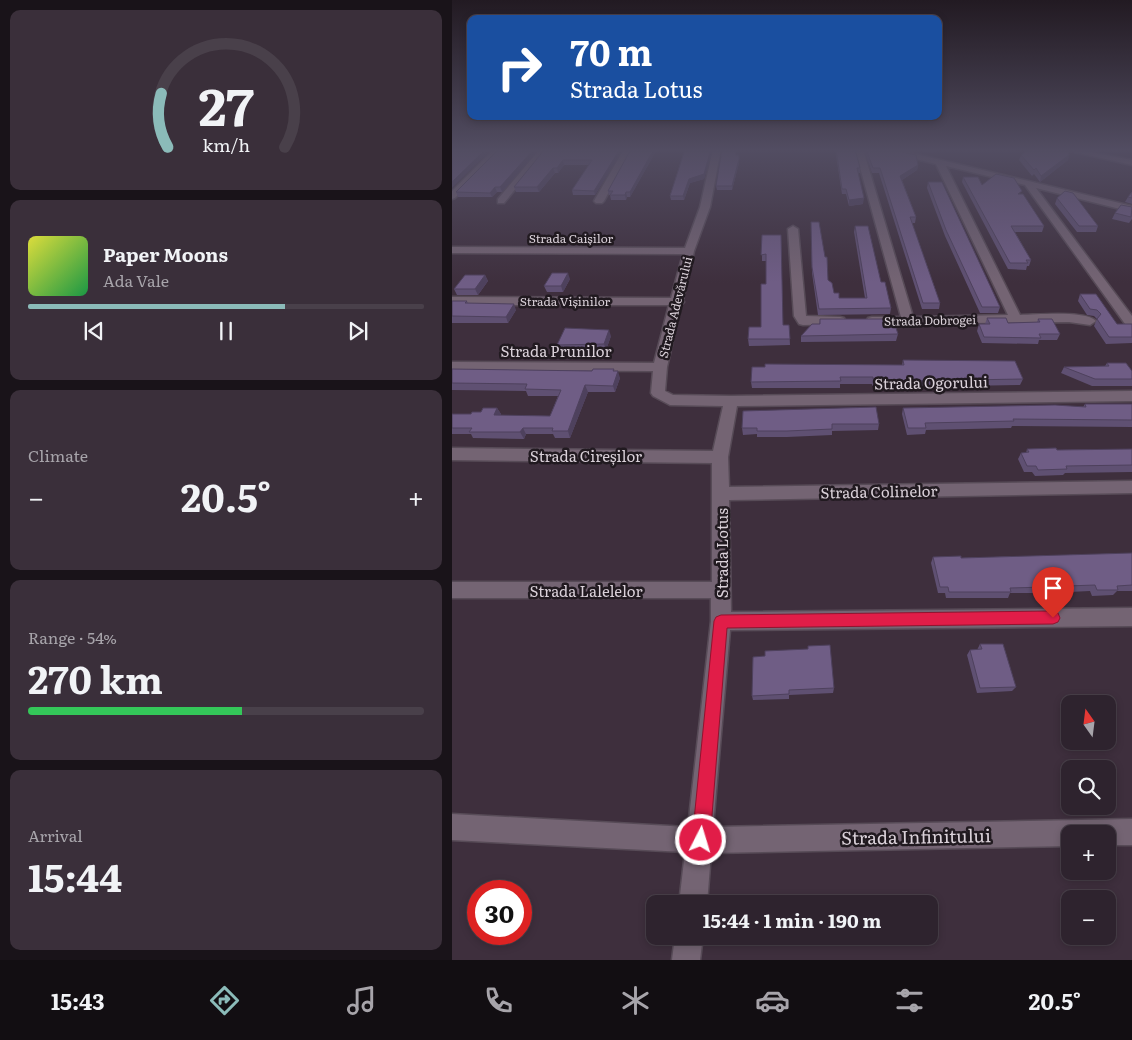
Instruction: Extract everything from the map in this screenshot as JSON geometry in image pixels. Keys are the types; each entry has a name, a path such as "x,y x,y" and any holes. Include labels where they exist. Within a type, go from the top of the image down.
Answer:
{"street":[{"path":"501,201 507,194"},
{"path":"599,201 603,194"},
{"name":"Strada Adevărului","path":"708,194 689,251 678,302 660,367 658,393 670,400 731,400"},
{"path":"872,194 908,320"},
{"path":"955,194 1016,319"},
{"path":"1035,194 1132,325"},
{"path":"1067,194 1132,209"},
{"name":"Strada Dobrogei","path":"794,230 800,316 803,321 1069,318 1090,321"},
{"name":"Strada Caișilor","path":"452,250 689,251"},
{"name":"Strada Vișinilor","path":"452,301 678,302"},
{"name":"Strada Prunilor","path":"452,366 660,367"},
{"name":"Strada Ogorului","path":"731,400 1132,396"},
{"path":"721,494 720,456 731,400"},
{"name":"Strada Cireșilor","path":"452,454 720,456"},
{"name":"Strada Colinelor","path":"721,494 1132,487"},
{"name":"Strada Lotus","path":"721,494 721,621"},
{"name":"Strada Lalelelor","path":"452,590 721,590"},
{"path":"694,895 721,621 1132,617"},
{"name":"Strada Infinitului","path":"452,827 701,840 1132,832"},
{"path":"686,960 688,945"}],"building":[{"path":"611,194 625,194 625,195"},
{"path":"671,194 684,194 683,196 670,196"},
{"path":"847,194 863,194 864,198 849,200"},
{"path":"888,194 907,194 916,217 910,217 940,303 923,303"},
{"path":"932,194 947,194 1000,307 982,307 946,230"},
{"path":"972,194 1023,194 1044,226 1011,226 1031,260 1026,260 1028,263 1010,263"},
{"path":"1062,194 1074,194 1098,226 1079,226 1057,198"},
{"path":"1121,205 1132,207 1131,217 1115,213"},
{"path":"811,222 819,222 825,257 827,257 828,280 832,283 834,293 839,293 839,298 867,298 855,226 868,226 881,282 885,282 891,308 819,309 812,267"},
{"path":"762,235 781,235 783,325 789,325 790,339 748,339 749,327 761,327 761,284 766,284 766,254 761,255"},
{"path":"552,273 568,273 561,286 544,286"},
{"path":"465,275 485,275 475,289 454,289"},
{"path":"1080,294 1096,294 1117,324 1132,324 1132,337 1109,337 1097,319 1101,314 1097,310 1090,309"},
{"path":"452,301 514,304 506,317 452,316"},
{"path":"987,318 1006,318 1008,323 1040,322 1038,319 1052,319 1060,334 1039,334 1041,338 984,337 979,324 990,324"},
{"path":"820,319 893,319 898,334 801,336 812,324 820,324"},
{"path":"565,328 609,330 604,344 557,345"},
{"path":"903,360 1015,361 1023,379 908,381 873,379 873,377 840,377 841,381 751,382 752,367 765,367 765,364 904,365"},
{"path":"1107,363 1126,363 1132,371 1132,379 1095,379 1064,367 1109,366"},
{"path":"452,369 592,371 593,369 614,369 613,371 618,371 613,386 585,385 568,431 552,431 553,428 523,428 520,432 469,432 472,428 452,428 452,414 471,414 472,412 481,412 483,408 497,408 494,415 550,416 561,390 525,389 527,384 452,383"},
{"path":"1085,404 1132,404 1132,420 1013,419 1014,421 925,423 926,428 908,428 903,408 1055,405 1086,407"},
{"path":"876,407 879,424 832,424 832,429 787,431 757,431 757,428 742,428 743,411"},
{"path":"1056,448 1057,450 1132,449 1132,465 1066,466 1067,469 1038,470 1036,466 1027,466 1021,453 1029,452 1027,449"},
{"path":"1132,553 1132,585 1117,586 1118,590 1097,590 1095,585 1067,586 1069,592 1048,592 1046,587 1010,588 1011,592 949,592 948,587 940,587 933,557 961,556 961,558"},
{"path":"980,644 1003,644 1016,687 980,688 970,650 982,649"},
{"path":"830,645 834,688 789,690 789,694 752,696 753,657 765,656 765,651 808,649 808,646"}],"route":[{"path":"701,840 721,621 1053,618"}]}
